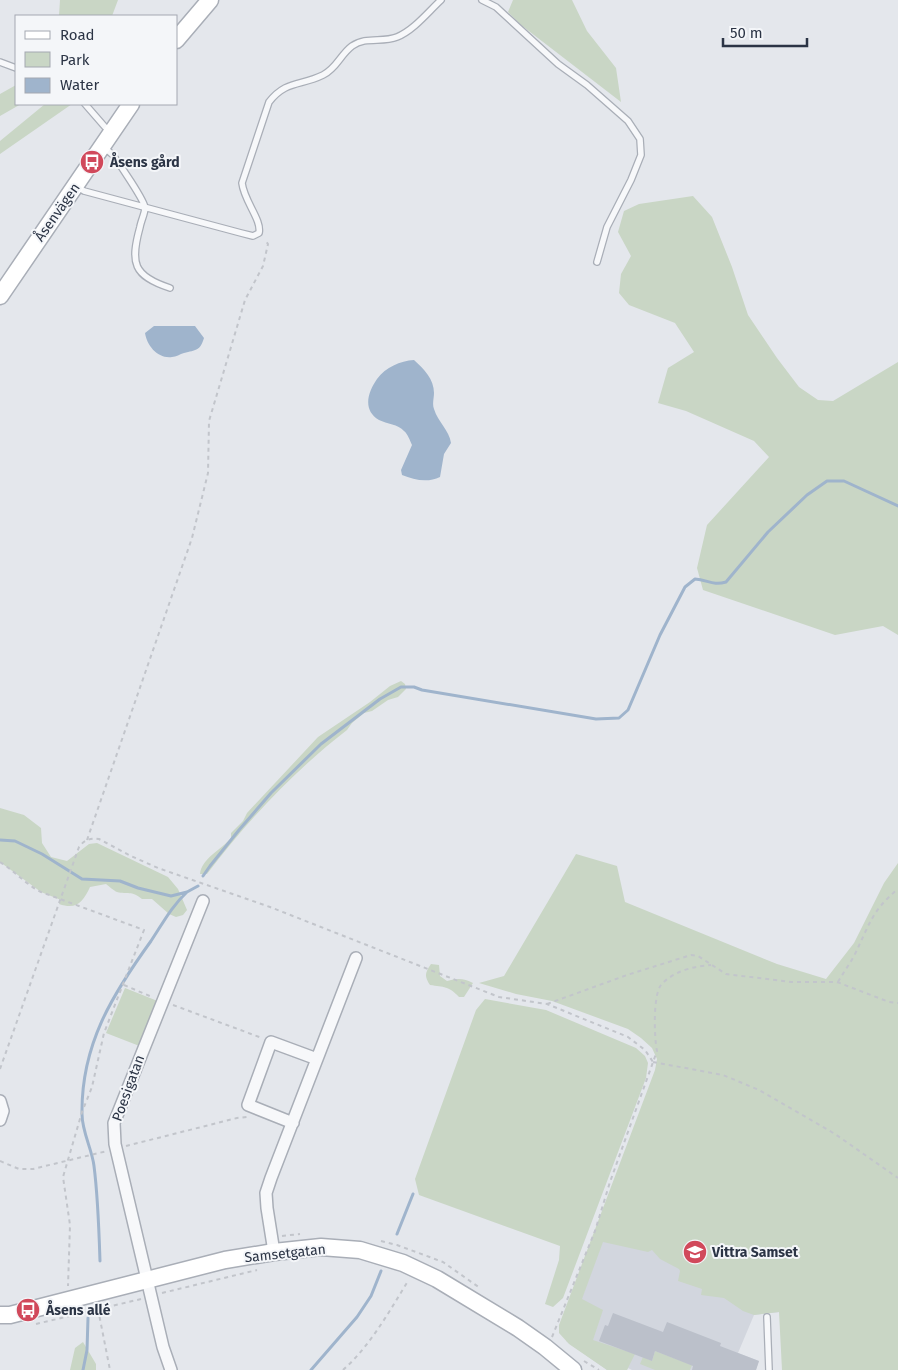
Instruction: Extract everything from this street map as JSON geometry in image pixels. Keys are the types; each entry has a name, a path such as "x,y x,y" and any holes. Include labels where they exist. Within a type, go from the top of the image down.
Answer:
{"street":[{"path":"178,38 210,0"},
{"name":"Åsenvägen","path":"0,296 130,105"},
{"name":"Poesigatan","path":"171,1370 163,1347 147,1280 116,1148 114,1131 116,1114 203,901"},
{"path":"273,1245 266,1208 266,1193 356,958"},
{"path":"293,1122 248,1105 271,1042 317,1059"},
{"path":"0,1101 3,1111 0,1120"},
{"name":"Samsetgatan","path":"0,1315 10,1315 225,1260 273,1245 360,1250 403,1263 437,1279 548,1340 571,1366"}],"lane":[{"path":"76,186 84,190 241,233 253,236 260,234 261,226 243,193 242,182 269,102 277,91 296,83 320,77 332,70 353,45 364,40 397,37 410,29 441,0"},
{"path":"482,0 496,7 558,64 587,85 628,121 640,139 641,155 607,228 598,262"},
{"path":"0,62 15,68"},
{"path":"86,105 104,127 111,132"},
{"path":"102,146 113,155 141,197 145,207 137,236 134,260 138,269 148,279 170,288"},
{"path":"768,1318 769,1370"}],"path":[{"path":"87,840 192,538 208,473 209,421 245,300 263,266 268,244 260,234"},
{"path":"0,1069 79,847 87,840 99,839 158,868 270,908 499,997 548,1004 628,1037 645,1050 652,1062 723,1075 759,1090 835,1134 898,1178"},
{"path":"0,862 23,878 26,884 61,900 144,930 104,1033 92,1087 63,1177 70,1225 68,1286"},
{"path":"837,982 853,958 873,914 898,889"},
{"path":"548,1004 627,975 691,955 698,956 726,974 791,982 837,982 889,1002 898,1003"},
{"path":"548,1340 595,1231 610,1182 657,1051 654,1038 655,1013 660,987 669,978 682,972 697,966 711,965"},
{"path":"124,985 271,1042"},
{"path":"0,1161 19,1169 33,1169 251,1116"},
{"path":"273,1245 308,1234"},
{"path":"374,1239 397,1245 443,1262 484,1291"},
{"path":"32,1324 259,1269"},
{"path":"343,1370 352,1362 379,1327 410,1279"},
{"path":"98,1309 110,1370"},
{"path":"571,1366 599,1370"}],"shaded area":[{"name":"Vittra Samset","path":"639,1142 780,1312 754,1315 738,1353 759,1361 756,1370 632,1370 628,1368 627,1370 607,1370 566,1341"}],"green space":[{"path":"60,0 118,0 112,15 59,15"},
{"path":"513,0 572,0 587,31 616,68 621,102 521,25 508,12"},
{"path":"15,86 15,105 19,105 0,116 0,94"},
{"path":"44,105 71,105 0,154 0,141"},
{"path":"693,196 712,217 732,267 748,315 799,387 818,400 833,401 898,362 898,635 883,626 835,635 703,590 697,568 707,525 769,457 754,441 686,411 658,403 668,368 694,352 675,323 629,305 619,293 621,274 631,256 618,232 624,211 639,204"},
{"path":"401,681 405,684 406,689 398,697 388,700 372,711 364,713 352,723 347,730 272,797 207,874 200,874 204,863 231,838 231,833 243,821 247,813 318,737 390,686"},
{"path":"0,808 24,815 41,828 42,843 51,857 67,861 89,844 97,843 168,877 178,889 187,910 183,915 176,917 169,914 152,899 142,899 132,894 117,892 106,884 90,887 82,901 75,905 65,906 59,904 61,900 41,892 0,862"},
{"path":"576,854 617,866 625,902 777,964 826,979 854,943 884,883 898,863 898,1370 782,1370 779,1312 754,1315 743,1311 724,1298 701,1295 702,1289 678,1281 679,1269 660,1259 652,1250 648,1252 603,1242 582,1299 603,1310 593,1340 635,1354 627,1370 607,1370 569,1344 559,1333 559,1325 655,1070 657,1059 652,1048 628,1029 552,1001 516,994 479,983 504,976"},
{"path":"431,964 439,965 440,976 447,981 460,979 473,983 464,997 459,997 446,988 430,985 426,974"},
{"path":"125,988 160,1002 142,1047 106,1033"},
{"path":"485,999 546,1010 636,1048 645,1056 648,1063 646,1078 563,1298 553,1307 545,1304 559,1260 560,1246 419,1195 415,1179 476,1010"},
{"path":"83,1342 96,1364 96,1370 70,1370 75,1348"},
{"path":"655,1351 692,1365 690,1370 655,1370 640,1364 643,1357 652,1361"}],"water":[{"path":"154,326 195,326 204,338 197,349 175,357 162,356 154,351 146,338 145,333"},
{"path":"414,360 425,371 432,383 434,388 434,409 451,443 444,454 440,477 431,480 416,479 402,475 401,470 412,445 409,438 399,427 379,420 374,416 370,411 368,401 371,389 385,371 394,365"}],"building":[{"path":"613,1313 663,1332 667,1322 721,1343 720,1346 759,1361 756,1370 692,1370 693,1366 655,1351 652,1361 599,1341 605,1325 608,1326"}],"waterway":[{"path":"203,876 271,793 321,744 380,699 401,687 414,687 422,690 596,719 619,718 628,710 660,635 685,587 695,579 714,583 726,582 768,532 807,495 827,481 844,481 898,506"},
{"path":"0,840 15,841 42,854 82,879 120,881 138,888 171,896 187,892 198,886"},
{"path":"100,1261 94,1166 82,1121 83,1089 87,1065 101,1022 112,1001 176,903 187,892"},
{"path":"397,1234 413,1194"},
{"path":"311,1370 357,1317 371,1296 381,1271"},
{"path":"83,1370 87,1350 88,1318"}],"place":[{"name":"Åsens gård","path":"92,162"},
{"name":"Vittra Samset","path":"695,1252"},
{"name":"Åsens allé","path":"28,1310"}]}
